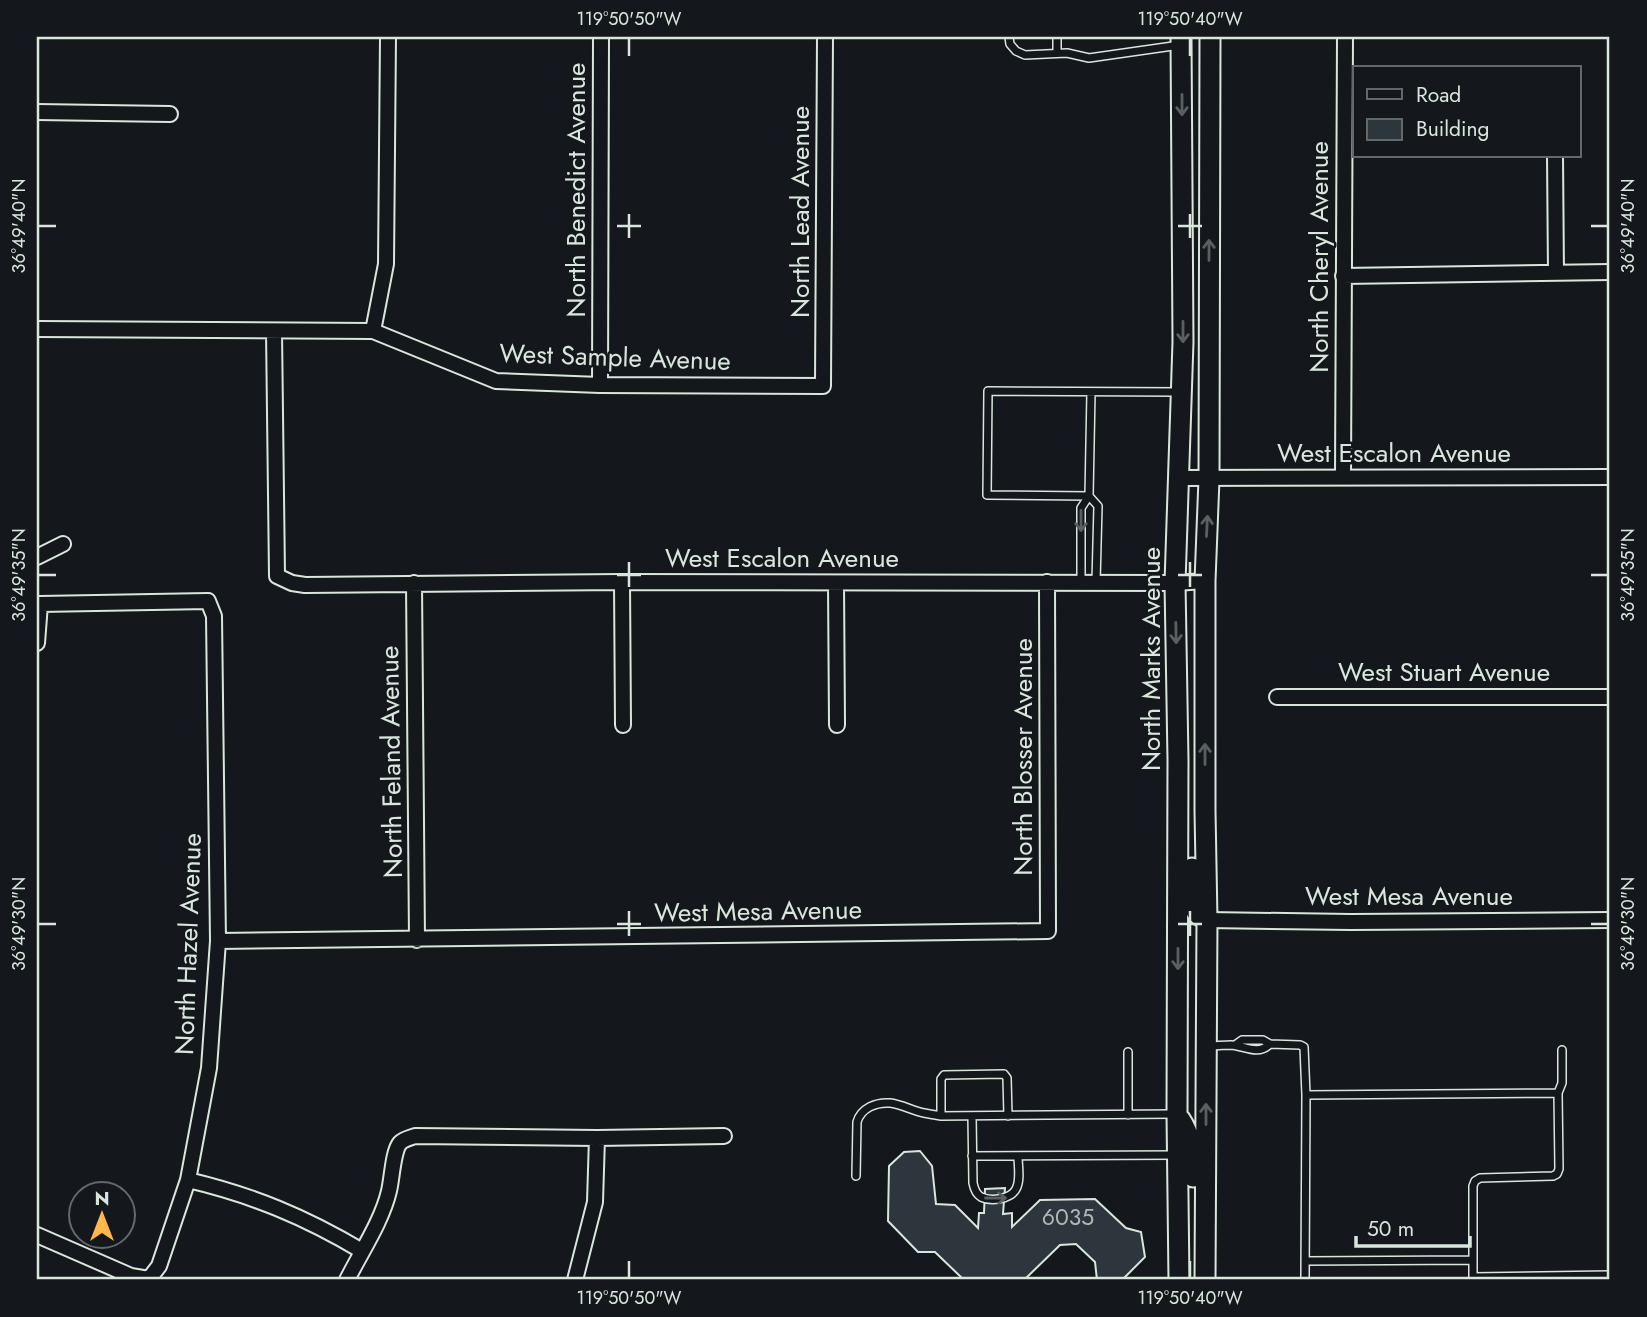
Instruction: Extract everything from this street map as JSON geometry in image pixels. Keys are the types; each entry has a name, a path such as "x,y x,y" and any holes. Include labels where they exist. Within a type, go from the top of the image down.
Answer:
{"main road":[{"name":"North Marks Avenue","path":"1205,1272 1205,581 1209,479 1209,37"},
{"name":"North Marks Avenue","path":"1179,1280 1175,583 1184,342 1181,41"},
{"path":"1178,760 1188,771 1192,805 1194,905 1197,913 1207,920"},
{"path":"1177,1114 1186,1128 1192,1150 1196,1246 1205,1272"}],"street":[{"path":"373,331 386,264 388,37"},
{"name":"North Benedict Avenue","path":"600,385 601,37"},
{"name":"North Lead Avenue","path":"823,387 825,37"},
{"name":"North Cheryl Avenue","path":"1343,477 1345,37"},
{"path":"37,112 170,114"},
{"path":"1555,158 1556,273"},
{"path":"1343,276 1610,272"},
{"name":"West Sample Avenue","path":"37,329 373,331 496,381 823,387"},
{"name":"West Escalon Avenue","path":"274,331 277,576 292,583 1205,581"},
{"name":"West Escalon Avenue","path":"1178,478 1610,477"},
{"path":"37,557 63,544"},
{"path":"622,582 623,725"},
{"name":"North Blosser Avenue","path":"1047,582 1048,931"},
{"name":"North Feland Avenue","path":"414,583 417,940"},
{"path":"836,583 837,725"},
{"name":"North Hazel Avenue","path":"37,643 40,604 208,601 214,616 218,942 209,1068 188,1180 159,1266 149,1279"},
{"name":"West Stuart Avenue","path":"1277,696 1610,697"},
{"name":"West Mesa Avenue","path":"1207,920 1610,920"},
{"name":"West Mesa Avenue","path":"218,942 1048,931"},
{"path":"346,1280 385,1205 397,1150 400,1143 407,1138 724,1136"},
{"path":"575,1280 595,1202 597,1138"},
{"path":"188,1180 274,1206 312,1223 362,1251"},
{"path":"37,1235 131,1276 149,1279"}],"lane":[{"path":"1009,37 1010,44 1016,51 1025,55 1057,53 1089,58 1181,41"},
{"path":"1057,37 1057,53"},
{"path":"1089,582 1098,506 1088,496 987,495 988,391 1181,391"},
{"path":"1089,582 1081,508 1088,496 1091,392"},
{"path":"1206,1046 1235,1045 1242,1040 1263,1040 1270,1045 1304,1047 1305,1280"},
{"path":"1562,1049 1562,1083 1558,1093 1559,1169 1553,1176 1480,1178 1475,1181 1473,1278 1610,1275"},
{"path":"1128,1052 1128,1115"},
{"path":"941,1116 941,1079 944,1075 1004,1074 1007,1078 1008,1116"},
{"path":"1306,1095 1558,1093"},
{"path":"856,1176 857,1122 859,1115 872,1106 890,1103 941,1116 1177,1114"},
{"path":"972,1116 973,1183 976,1192 985,1198 1004,1199 1014,1193 1018,1186 1018,1156"},
{"path":"972,1156 1178,1155"},
{"path":"1305,1261 1473,1260"}],"building":[{"path":"920,1151 932,1166 936,1204 955,1205 978,1228 979,1213 984,1213 985,1189 1005,1188 1003,1214 1012,1213 1012,1227 1040,1200 1095,1199 1126,1228 1141,1232 1145,1257 1122,1280 1097,1280 1095,1262 1076,1244 1060,1245 1024,1280 964,1280 935,1252 918,1252 888,1221 889,1166 904,1152"}]}
